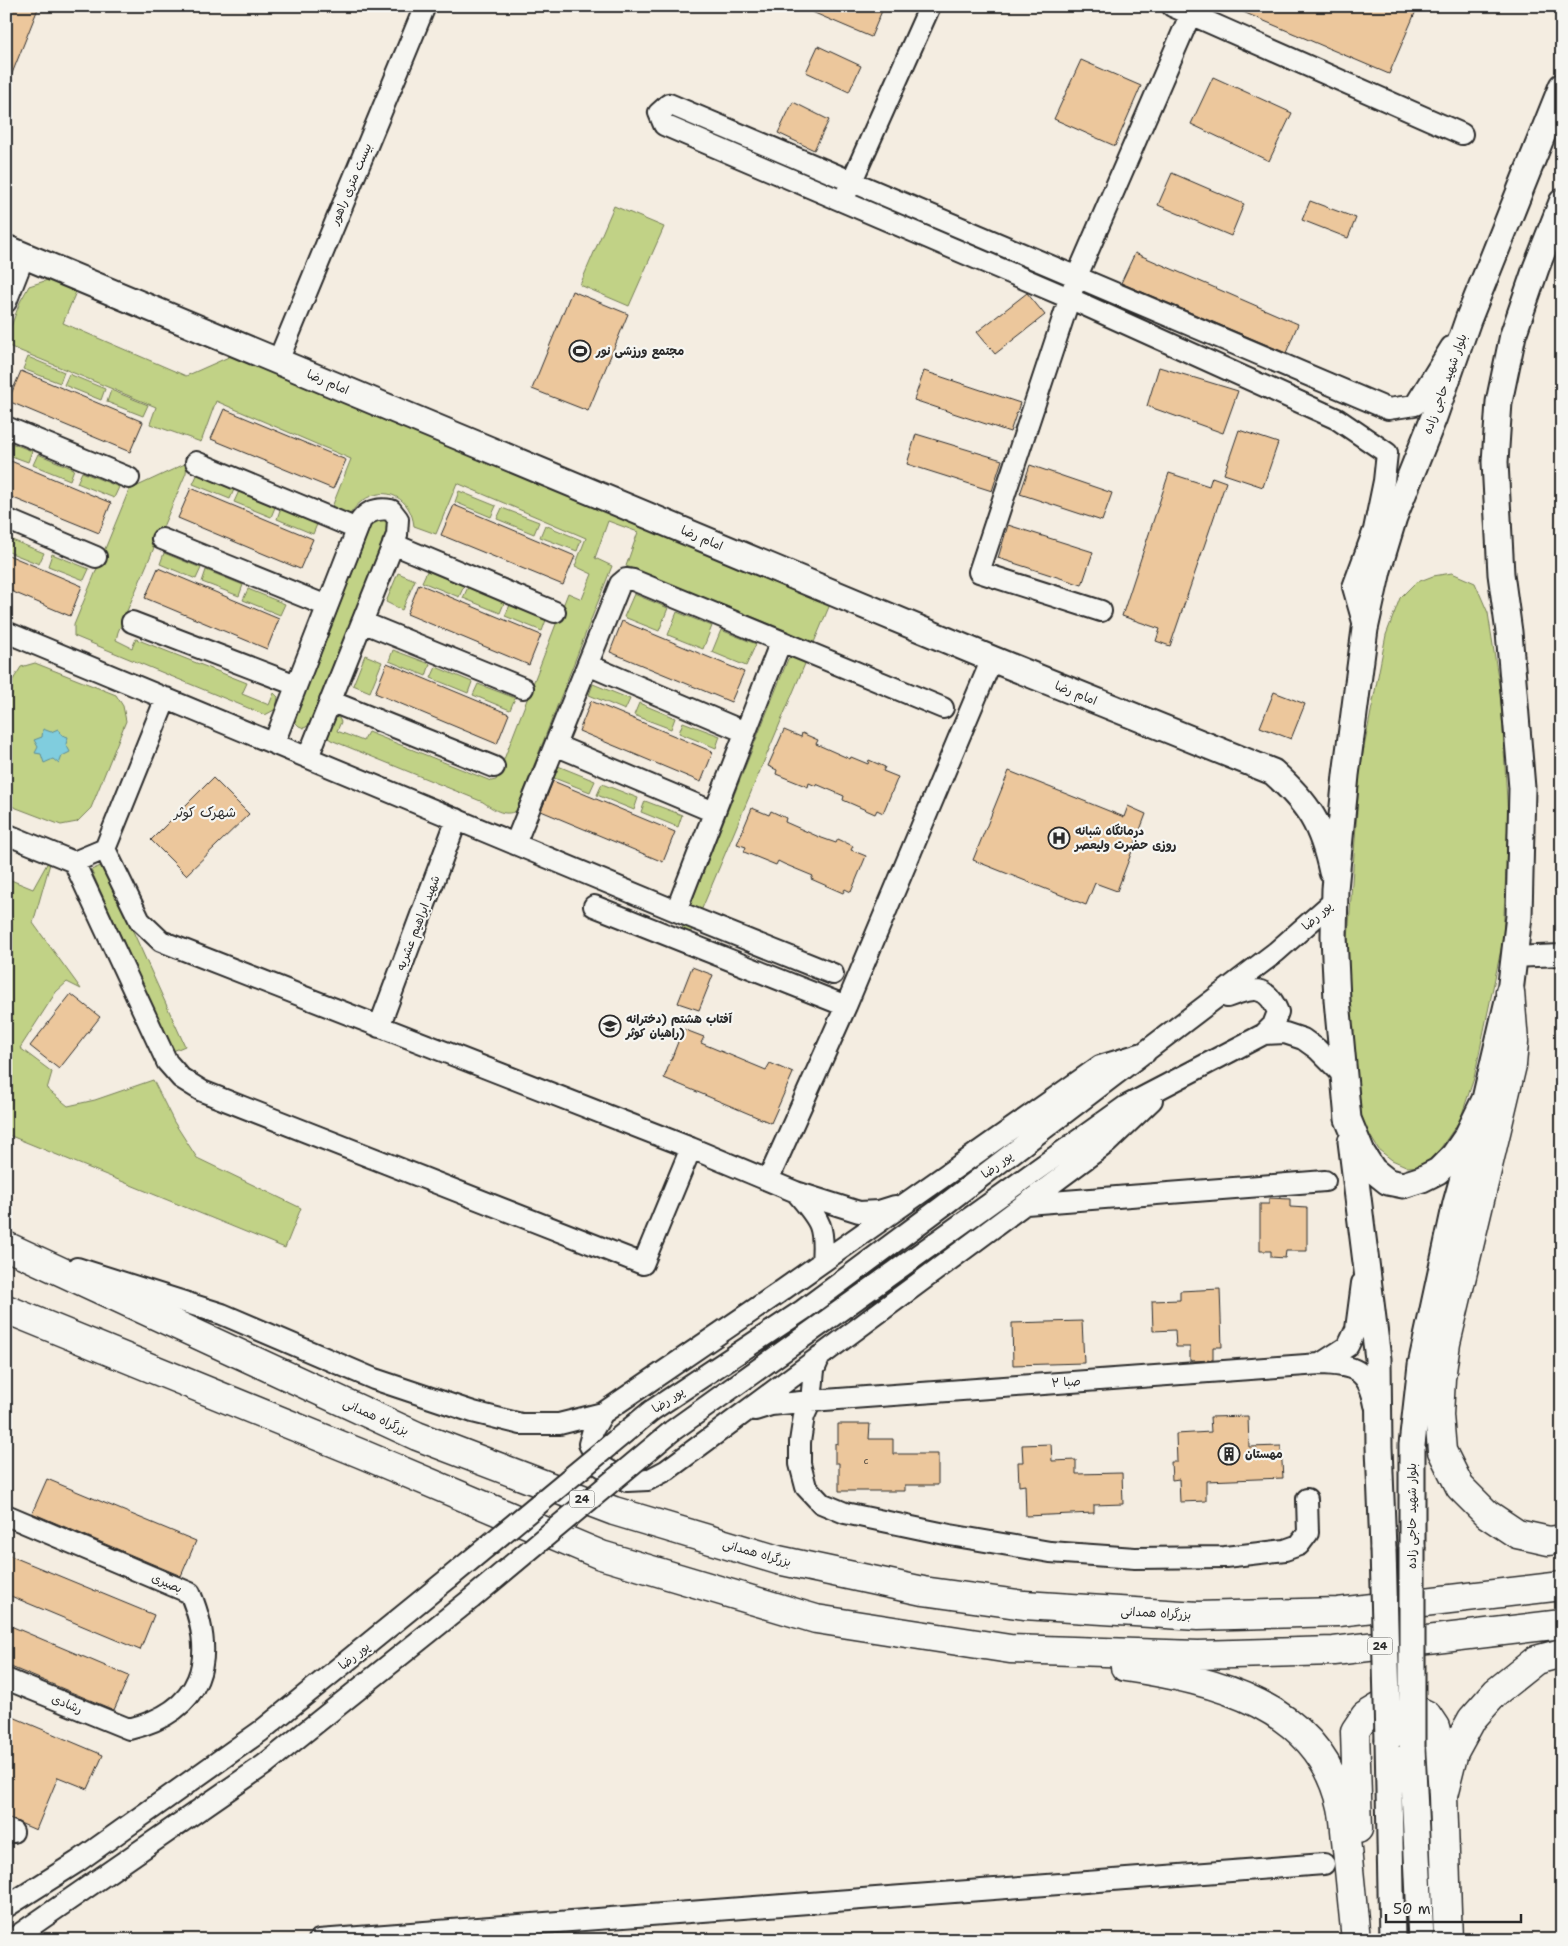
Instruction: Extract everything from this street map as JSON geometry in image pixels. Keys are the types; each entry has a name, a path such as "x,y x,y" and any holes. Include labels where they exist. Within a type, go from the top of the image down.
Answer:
{"highway":[{"path":"1510,992 1514,1042 1512,1066 1446,1343 1441,1378 1439,1415 1442,1451 1460,1487 1487,1514 1518,1534 1549,1541 1562,1539"},
{"name":"بزرگراه همدانی","path":"6,1246 417,1436 614,1511 778,1560 924,1591 1024,1605 1198,1616 1338,1612 1562,1586"},
{"name":"24","path":"6,1309 362,1454 601,1555 816,1619 1010,1649 1198,1655 1334,1651 1562,1624"},
{"path":"1010,1649 1187,1678 1234,1692 1272,1709 1306,1738 1328,1766 1342,1807 1356,1940"},
{"path":"1443,1796 1454,1752 1472,1719 1496,1692 1536,1660 1562,1653"},
{"path":"1362,1940 1355,1731 1366,1716 1380,1708 1396,1706 1411,1707 1427,1715 1435,1726 1440,1746 1448,1940"}],"main road":[{"name":"بلوار شهید حاجی زاده","path":"1335,894 1346,775 1357,692 1366,629 1378,570 1394,517 1434,417 1468,320 1562,86"},
{"path":"1348,1119 1362,1153 1372,1170 1388,1182 1403,1185 1438,1171 1454,1155 1485,1099 1510,992 1519,916 1522,788 1509,632 1501,574 1495,462 1498,402 1513,334 1555,232 1562,202"},
{"name":"امام رضا","path":"15,252 992,659 1273,772 1294,791 1310,811 1327,852 1335,894"},
{"path":"1335,894 1334,936 1343,1075 1378,1359 1392,1940"},
{"name":"بلوار شهید حاجی زاده","path":"1421,1940 1412,1747 1412,1445 1421,1365 1456,1203 1485,1099"}],"street":[{"name":"بیست متری راهور","path":"278,361 425,6"},
{"path":"843,202 930,6"},
{"path":"1101,610 979,572 1077,276 1186,9 1462,134"},
{"path":"1366,629 1354,587 1374,530 1384,481 1387,453 1337,419 1069,298 664,125 659,113 669,104 1388,408 1415,405 1468,320"},
{"path":"6,302 15,252"},
{"path":"6,427 129,478"},
{"path":"196,462 357,529"},
{"path":"274,743 361,520 367,513 382,508 391,510 398,519 393,544 308,757"},
{"path":"6,519 96,557"},
{"path":"162,539 327,606"},
{"path":"393,544 555,612"},
{"path":"515,844 620,584 626,579 633,580 944,708"},
{"path":"132,622 296,686"},
{"path":"362,622 523,688"},
{"path":"6,632 676,911 833,974"},
{"path":"676,911 781,641"},
{"path":"768,1180 846,1006 992,659"},
{"path":"588,665 745,732"},
{"path":"74,862 105,849 166,698"},
{"path":"330,701 494,767"},
{"path":"555,745 714,812"},
{"name":"شهید ابراهیم عشریه","path":"379,1026 457,819"},
{"path":"6,834 74,862 167,1062 181,1078 202,1091 642,1264 691,1148"},
{"path":"105,849 140,921 161,941 691,1148 796,1192 859,1212 879,1211 909,1201"},
{"name":"پور رضا","path":"6,1908 77,1862 261,1731 651,1412 803,1310 1146,1052 1283,946 1335,894"},
{"path":"594,906 846,1006"},
{"path":"1514,957 1562,955"},
{"path":"11,1940 264,1765 471,1599 672,1431 1126,1106 1264,1034 1273,1025 1278,1012 1272,999 1262,991 1249,989 1213,1001"},
{"path":"1264,1034 1286,1033 1303,1039 1317,1049 1343,1075"},
{"path":"6,1246 222,1314 374,1379 473,1412 521,1424 559,1424 603,1413 822,1262 1100,1066 1146,1052"},
{"path":"603,1413 593,1430 590,1444 601,1466 627,1481 648,1480 667,1470 1107,1143 1169,1083"},
{"path":"1026,1204 1325,1181"},
{"path":"796,1192 819,1220 824,1240 822,1262"},
{"path":"1320,1364 1348,1346 1356,1329 1362,1297 1364,1245"},
{"path":"820,1356 814,1370 811,1400 804,1416 800,1442 800,1464 806,1487 822,1503 845,1513 950,1535 1050,1552 1135,1558 1225,1557 1285,1550 1299,1545 1308,1534 1307,1499"},
{"name":"صبا ۲","path":"744,1413 770,1405 811,1400 1320,1364 1342,1365 1356,1369 1367,1381 1373,1397 1379,1427"},
{"name":"بصیری","path":"6,1515 190,1593 197,1609 202,1630 204,1653 202,1672 193,1689 181,1704 167,1715 147,1725 129,1729"},
{"name":"رشادی","path":"6,1679 129,1729"},
{"path":"319,1940 1324,1864"}],"green space":[{"path":"614,206 664,227 629,306 580,285"},
{"path":"54,278 78,287 63,323 186,376 231,356 831,602 693,930 685,934 682,926 788,659 802,646 798,637 790,632 626,566 638,532 608,521 595,558 612,566 516,811 503,813 483,802 331,740 324,735 334,717 339,718 341,722 337,731 363,741 368,732 491,781 496,780 568,593 582,599 592,574 575,566 586,538 457,483 436,534 414,526 412,516 403,501 388,494 371,496 362,501 346,519 330,512 351,459 216,401 201,442 150,424 156,407 6,345 6,340 20,302 29,286"},
{"path":"28,357 64,372 60,383 23,369"},
{"path":"69,374 105,389 101,400 64,385"},
{"path":"111,390 148,405 143,416 107,402"},
{"path":"6,441 32,451 28,462 6,454"},
{"path":"38,454 74,469 70,480 33,465"},
{"path":"187,463 186,473 116,640 132,648 136,639 247,683 242,694 269,705 274,693 278,697 276,709 265,715 74,636 74,625 129,490"},
{"path":"82,472 119,487 114,498 77,483"},
{"path":"198,473 235,487 230,499 193,484"},
{"path":"239,491 276,505 271,517 234,502"},
{"path":"459,491 496,506 491,517 455,502"},
{"path":"281,507 318,522 313,534 277,519"},
{"path":"502,508 539,522 534,534 497,519"},
{"path":"381,517 387,520 390,525 312,718 308,726 304,728 295,722 297,714 372,523"},
{"path":"545,525 581,540 577,551 540,537"},
{"path":"7,538 44,553 39,564 6,551"},
{"path":"164,553 201,568 196,579 160,564"},
{"path":"52,554 89,569 84,580 48,566"},
{"path":"206,570 243,585 239,596 202,582"},
{"path":"427,571 464,586 459,597 422,582"},
{"path":"398,573 415,580 402,610 386,602"},
{"path":"1452,573 1475,583 1488,613 1501,697 1508,818 1503,940 1474,1078 1460,1120 1438,1152 1422,1166 1408,1167 1392,1160 1379,1150 1361,1121 1352,1068 1348,940 1360,768 1386,635 1400,598 1415,583 1433,576"},
{"path":"468,587 505,601 500,613 463,598"},
{"path":"248,589 285,604 280,615 243,600"},
{"path":"634,594 668,608 659,631 624,617"},
{"path":"510,605 546,620 542,631 505,616"},
{"path":"677,612 712,626 703,649 668,635"},
{"path":"721,630 756,644 746,666 712,652"},
{"path":"393,650 430,664 426,676 389,661"},
{"path":"365,655 382,662 370,692 353,685"},
{"path":"35,663 116,695 123,706 126,721 91,808 77,822 61,825 6,804 6,691 21,667"},
{"path":"436,667 472,682 468,693 431,678"},
{"path":"478,684 515,698 510,710 473,695"},
{"path":"593,684 630,699 625,710 589,695"},
{"path":"639,703 675,718 671,729 634,715"},
{"path":"683,722 720,736 716,748 679,733"},
{"path":"558,766 595,781 590,792 554,778"},
{"path":"602,784 638,798 634,810 597,795"},
{"path":"645,801 682,815 678,827 641,812"},
{"path":"53,853 33,923 81,989 67,982 56,992 20,1048 52,1072 47,1089 68,1106 95,1100 153,1080 174,1122 197,1158 301,1208 285,1248 6,1134 6,878 33,889"},
{"path":"103,865 185,1046 173,1051 91,870"}],"water":[{"path":"43,729 51,732 58,729 62,735 68,737 66,744 70,752 62,756 59,764 53,759 44,763 41,754 35,753 38,747 34,740 42,737"}],"building":[{"path":"6,6 39,6 7,86 6,86"},
{"path":"798,6 884,6 871,37"},
{"path":"1229,6 1418,6 1389,74"},
{"path":"818,46 861,66 849,92 806,72"},
{"path":"1081,60 1141,86 1115,146 1054,119"},
{"path":"1213,77 1292,113 1269,161 1191,124"},
{"path":"793,102 829,120 814,150 778,133"},
{"path":"1172,173 1244,204 1231,236 1158,205"},
{"path":"1310,201 1356,218 1348,238 1302,220"},
{"path":"1135,253 1298,324 1286,353 1121,283"},
{"name":"مجتمع ورزشی نور","path":"572,291 628,314 588,411 532,389"},
{"path":"1027,293 1045,315 995,354 977,332"},
{"path":"1159,367 1238,391 1223,433 1147,406"},
{"path":"21,371 143,422 130,452 8,401"},
{"path":"924,371 1020,403 1010,432 914,400"},
{"path":"224,409 346,460 333,489 211,439"},
{"path":"1239,430 1278,443 1263,487 1224,474"},
{"path":"916,434 1002,460 992,491 907,464"},
{"path":"6,459 111,503 99,533 6,495"},
{"path":"1030,465 1112,493 1102,521 1020,494"},
{"path":"1169,473 1209,486 1212,477 1226,482 1170,646 1156,641 1160,629 1122,616"},
{"path":"191,488 313,539 300,569 178,518"},
{"path":"454,505 575,556 563,585 441,535"},
{"path":"1008,525 1093,552 1082,585 998,558"},
{"path":"6,554 82,586 70,616 6,589"},
{"path":"158,568 279,619 267,649 145,598"},
{"path":"419,584 541,635 529,665 407,614"},
{"path":"622,621 744,672 731,702 610,652"},
{"path":"387,663 509,714 497,744 375,693"},
{"path":"1274,692 1305,704 1291,739 1260,727"},
{"path":"591,701 713,752 701,782 579,731"},
{"path":"784,730 801,737 802,733 818,740 816,744 850,759 851,757 868,764 869,760 885,767 883,771 898,777 883,813 877,810 875,814 843,800 844,796 816,784 816,786 809,783 808,787 776,774 777,770 768,766"},
{"name":"درمانگاه شبانه روزی حضرت ولیعصر","path":"1009,771 1124,817 1128,806 1146,814 1117,891 1095,883 1086,905 973,860"},
{"path":"213,778 249,814 186,875 151,840"},
{"path":"553,781 675,832 663,862 541,811"},
{"path":"752,808 769,815 771,811 786,818 785,822 819,837 836,843 838,839 853,846 851,850 866,856 851,892 845,889 843,893 811,879 813,876 778,861 776,865 744,852 746,847 737,844"},
{"path":"692,967 713,975 699,1010 678,1003"},
{"path":"71,994 100,1017 59,1069 30,1046"},
{"path":"683,1029 704,1037 701,1043 766,1070 770,1063 793,1073 771,1123 664,1078"},
{"path":"1269,1198 1290,1199 1290,1207 1307,1208 1307,1251 1286,1251 1285,1258 1271,1257 1271,1251 1260,1251 1260,1204 1269,1204"},
{"path":"1220,1289 1222,1347 1213,1347 1213,1360 1190,1361 1190,1347 1176,1347 1175,1330 1153,1331 1152,1301 1180,1300 1180,1291"},
{"path":"1082,1321 1084,1363 1013,1365 1012,1323"},
{"name":"مهستان","path":"1248,1416 1249,1447 1281,1446 1283,1478 1206,1481 1206,1501 1180,1502 1179,1479 1172,1480 1171,1462 1177,1462 1176,1434 1211,1432 1210,1417"},
{"path":"838,1424 870,1424 869,1439 893,1439 893,1454 938,1454 938,1485 905,1485 905,1491 839,1491 839,1463 835,1463 835,1443 838,1444"},
{"path":"1051,1444 1052,1461 1076,1460 1076,1474 1122,1473 1123,1504 1094,1505 1094,1513 1026,1516 1025,1485 1019,1486 1018,1462 1023,1462 1022,1445"},
{"path":"47,1479 196,1541 181,1576 32,1513"},
{"path":"6,1554 154,1615 140,1650 6,1594"},
{"path":"6,1624 129,1676 114,1710 6,1665"},
{"path":"6,1714 103,1755 88,1789 58,1777 36,1830 6,1817"}],"place":[{"name":"مجتمع ورزشی نور","path":"580,351"},
{"name":"درمانگاه شبانه روزی حضرت ولیعصر","path":"1059,838"},
{"name":"آفتاب هشتم (دخترانه راهیان کوثر)","path":"610,1026"},
{"name":"مهستان","path":"1229,1454"}],"district":[{"name":"شهرک کوثر","path":"205,812"}]}
